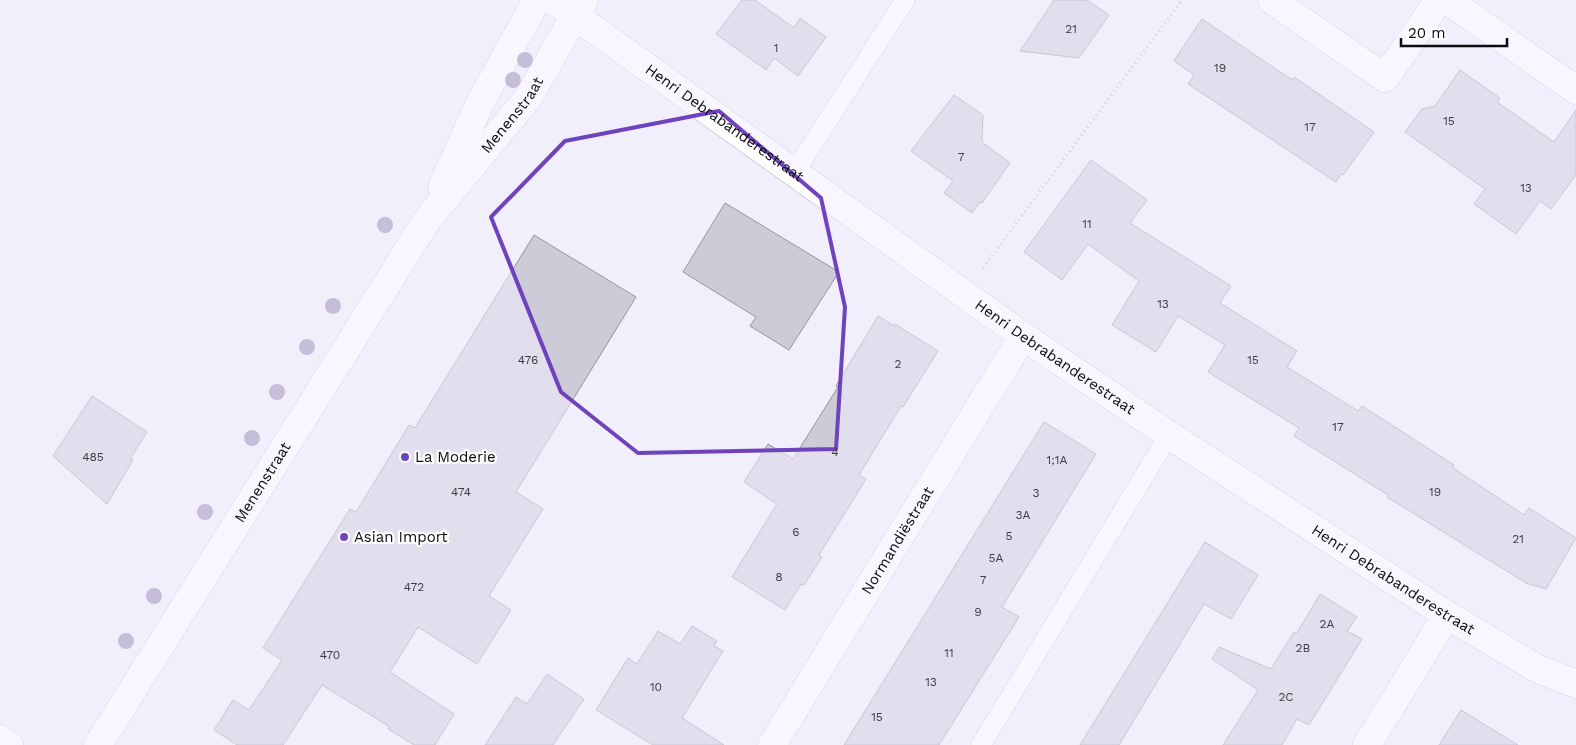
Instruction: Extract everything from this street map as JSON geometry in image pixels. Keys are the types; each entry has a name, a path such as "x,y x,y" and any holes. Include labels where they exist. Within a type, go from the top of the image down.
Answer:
{"street":[{"name":"Menenstraat","path":"427,220 480,103 537,0"},
{"name":"Henri Debrabanderestraat","path":"553,0 580,8 794,174 1023,336 1169,435 1447,615 1536,668 1576,684"},
{"path":"1272,0 1385,78 1439,0"},
{"path":"1448,0 1576,90"},
{"name":"Menenstraat","path":"98,745 427,220 528,98 580,8"},
{"name":"Normandiëstraat","path":"772,745 1023,336"},
{"path":"1366,745 1447,615"},
{"path":"0,739 8,745"}],"lane":[{"path":"794,174 905,0"},
{"path":"981,745 1169,435"}],"path":[{"path":"964,294 1182,0"}],"highlighted area":[{"path":"719,111 821,198 845,307 836,449 638,453 561,392 491,217 565,141"}],"building":[{"path":"742,0 755,0 794,28 800,18 826,37 798,76 774,58 766,70 716,34"},
{"path":"1054,0 1087,0 1109,15 1079,58 1020,51"},
{"path":"1202,19 1292,80 1294,77 1374,132 1336,182 1188,84 1194,75 1174,61"},
{"path":"1460,70 1500,98 1497,102 1554,142 1576,110 1576,175 1551,209 1540,201 1516,234 1474,204 1485,189 1405,132 1422,109 1435,106"},
{"path":"954,95 983,115 982,142 1010,163 982,203 980,202 972,213 944,193 953,181 911,151"},
{"path":"1091,160 1147,200 1130,223 1231,286 1220,303 1297,351 1287,367 1358,411 1362,406 1454,465 1453,468 1524,515 1529,508 1576,538 1546,589 1526,583 1387,497 1388,495 1294,436 1299,428 1208,372 1225,345 1178,316 1156,352 1112,325 1139,281 1088,244 1062,280 1024,252"},
{"path":"725,203 839,272 789,350 750,326 756,317 683,272"},
{"path":"534,235 636,297 516,492 543,509 489,596 511,610 477,664 418,627 390,672 454,714 435,745 414,745 388,729 390,727 322,685 283,745 237,745 214,730 233,700 249,710 282,660 263,648 350,509 356,512 409,425 415,428"},
{"path":"878,316 894,326 895,324 938,351 903,407 901,406 859,475 866,479 819,555 822,557 804,585 801,584 785,610 732,577 777,504 744,482 768,444 793,459 838,387 836,386"},
{"path":"92,396 147,432 130,459 133,460 107,504 53,456"},
{"path":"1044,422 1096,454 1002,607 1019,617 939,745 844,745"},
{"path":"1205,542 1258,575 1231,619 1204,604 1119,745 1080,745"},
{"path":"1320,594 1357,617 1347,631 1362,639 1309,725 1297,719 1282,745 1223,745 1258,690 1212,659 1219,647 1271,669 1294,632 1297,633"},
{"path":"692,626 717,641 714,646 723,651 682,718 724,745 653,745 596,710 628,658 637,664 658,631 680,644"},
{"path":"547,674 584,699 553,745 485,745 516,697 527,704"},
{"path":"1461,710 1518,745 1439,745"}],"place":[{"name":"La Moderie","path":"405,457"},
{"name":"Asian Import","path":"344,537"}]}
